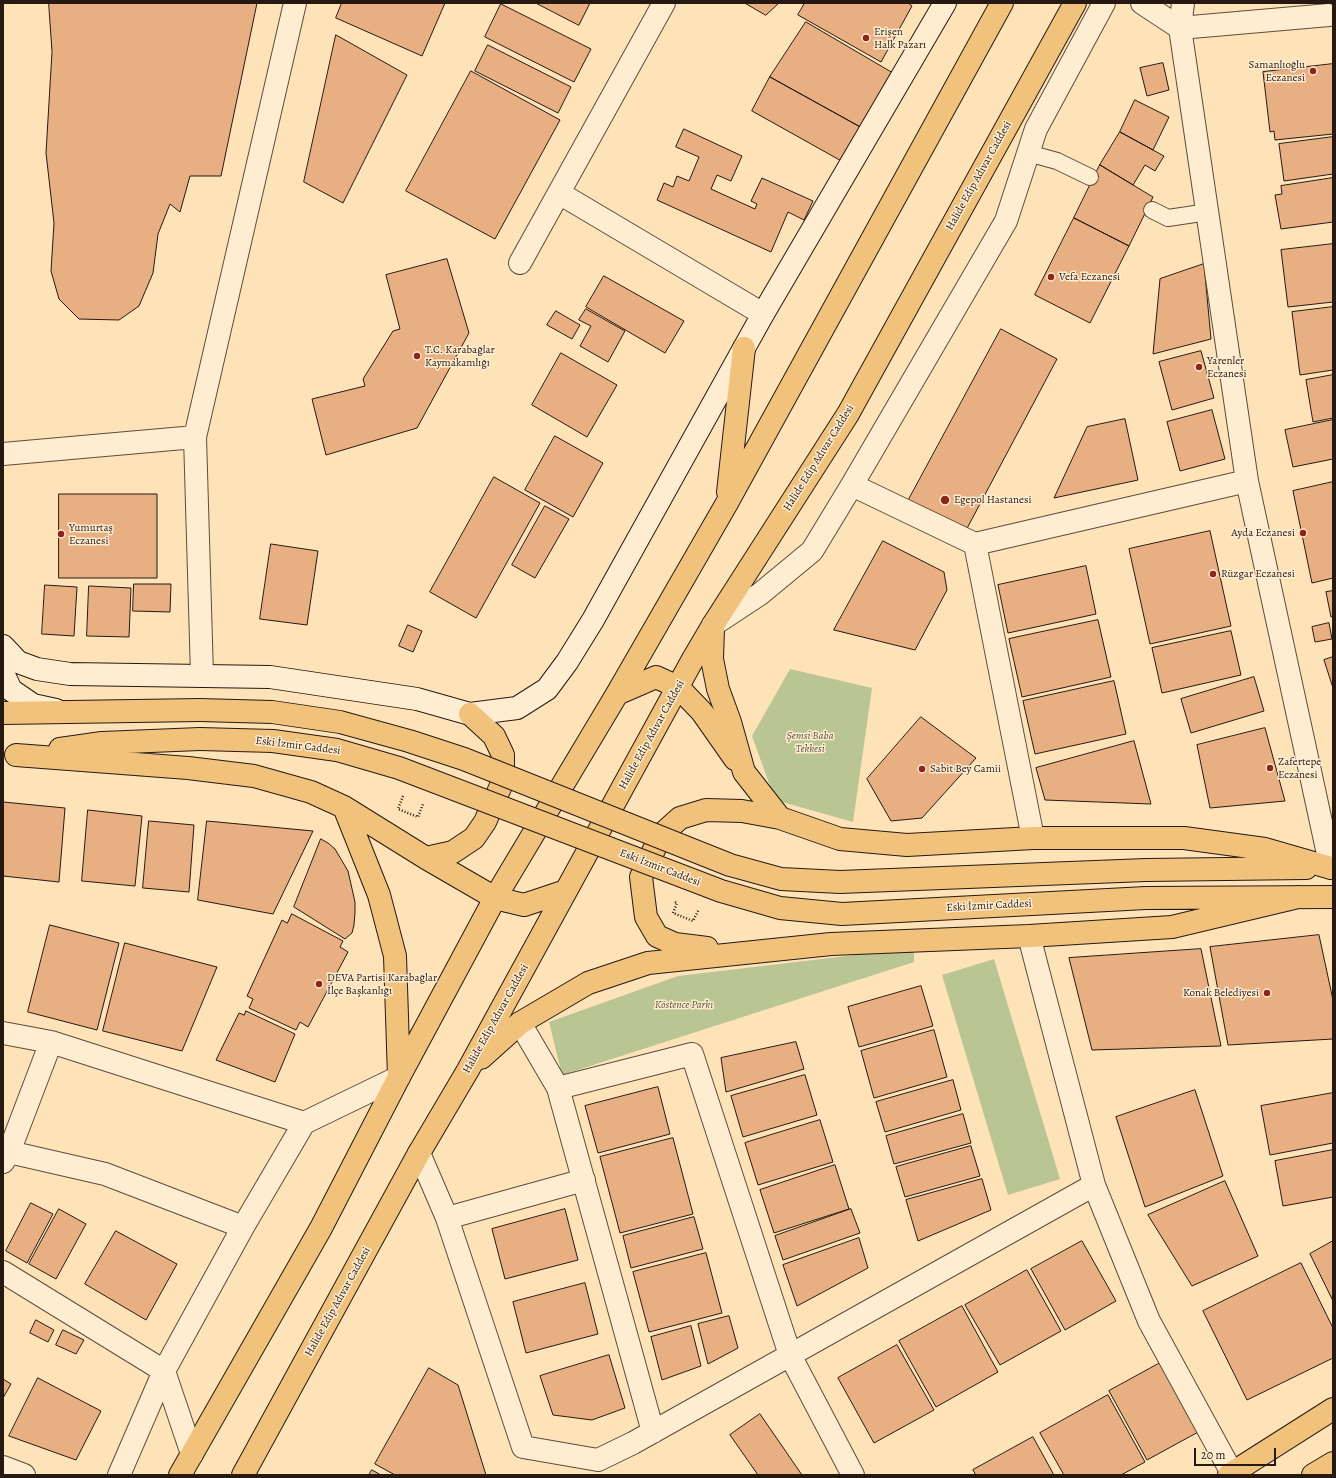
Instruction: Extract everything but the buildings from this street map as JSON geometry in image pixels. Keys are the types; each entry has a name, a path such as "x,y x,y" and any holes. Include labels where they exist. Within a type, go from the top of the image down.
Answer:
{"main road":[{"path":"180,1475 321,1228 399,1077 495,898 617,694 727,503 1002,3"},
{"name":"Halide Edip Adıvar Caddesi","path":"243,1475 420,1153 468,1070 678,686 713,625 848,414 1075,3"},
{"path":"727,503 744,348"},
{"path":"713,625 712,659 718,689 730,722 744,772"},
{"path":"617,694 656,677 678,686 702,712 744,772 780,818"},
{"path":"3,713 200,710 272,712 340,722 409,741 464,759 730,865 782,879 840,882 1146,870 1332,868"},
{"path":"426,858 453,852 474,838 485,822 503,781 503,755 494,736 470,714"},
{"name":"Eski İzmir Caddesi","path":"7,753 102,743 200,739 273,741 337,750 399,768 721,891 780,908 842,914 1146,898 1333,896"},
{"path":"7,753 188,768 254,776 311,792 344,807 426,858 495,898 524,905 566,892"},
{"path":"344,807 379,895 395,956 399,1077"},
{"path":"741,954 675,944 657,936 646,917 640,877 661,835 680,818 706,810 742,811 780,818 840,839 907,846 1033,838 1184,838 1265,849 1332,868"},
{"path":"468,1070 520,1023 588,983 648,963 831,944 1029,936 1172,927 1298,897"},
{"path":"1230,1474 1333,1409"},
{"path":"1313,1475 1333,1463"}],"street":[{"path":"202,675 195,437 295,3"},
{"path":"520,263 664,3"},
{"path":"3,646 18,662 37,669 63,673 270,677 332,685 416,700 470,714 517,708 547,689 567,662 593,620 763,314 944,3"},
{"path":"713,625 760,594 812,551 1006,221 1036,129 1104,3"},
{"path":"1142,3 1180,28 1331,16"},
{"path":"1183,3 1180,28 1247,481 1332,868"},
{"path":"1309,3 1331,16"},
{"path":"559,193 763,314"},
{"path":"3,454 195,437"},
{"path":"852,485 975,544 1247,481"},
{"path":"975,544 1033,838"},
{"path":"3,673 11,690 33,705 63,712"},
{"path":"1029,936 1094,1185 1149,1321 1230,1474"},
{"path":"520,1023 558,1088 653,1432"},
{"path":"3,1033 51,1042 304,1123"},
{"path":"51,1042 6,1157 105,1174 243,1227"},
{"path":"558,1088 692,1054 790,1355 853,1475"},
{"path":"119,1475 164,1371 243,1227 304,1123 399,1077"},
{"path":"420,1153 447,1218 523,1447 598,1460 653,1432 1094,1185"},
{"path":"447,1218 584,1180"},
{"path":"3,1272 164,1371 192,1454"},
{"path":"3,1467 24,1475"}],"lane":[{"path":"1028,153 1058,160 1090,177"},
{"path":"1152,210 1168,218 1208,212"}],"path":[{"path":"406,789 398,809 418,817 423,803"},
{"path":"677,903 673,913 693,921 702,905"}],"green space":[{"name":"Şemsi Baba Tekkesi","path":"790,669 872,688 853,822 775,800 752,736"},
{"name":"Köstence Parkı","path":"914,948 914,962 562,1075 549,1022 678,976"},
{"path":"994,959 1060,1179 1008,1195 942,975"}],"place":[{"name":"Erişen Halk Pazarı","path":"866,38"},
{"name":"Samanlıoğlu Eczanesi","path":"1313,71"},
{"name":"Vefa Eczanesi","path":"1051,277"},
{"name":"T.C. Karabağlar Kaymakamlığı","path":"417,356"},
{"name":"Yarenler Eczanesi","path":"1199,367"},
{"name":"Egepol Hastanesi","path":"945,500"},
{"name":"Ayda Eczanesi","path":"1303,533"},
{"name":"Yumurtaş Eczanesi","path":"61,534"},
{"name":"Rüzgar Eczanesi","path":"1213,574"},
{"name":"Zafertepe Eczanesi","path":"1270,768"},
{"name":"Sabit Bey Camii","path":"922,769"},
{"name":"DEVA Partisi Karabağlar İlçe Başkanlığı","path":"319,984"},
{"name":"Konak Belediyesi","path":"1267,993"}]}
